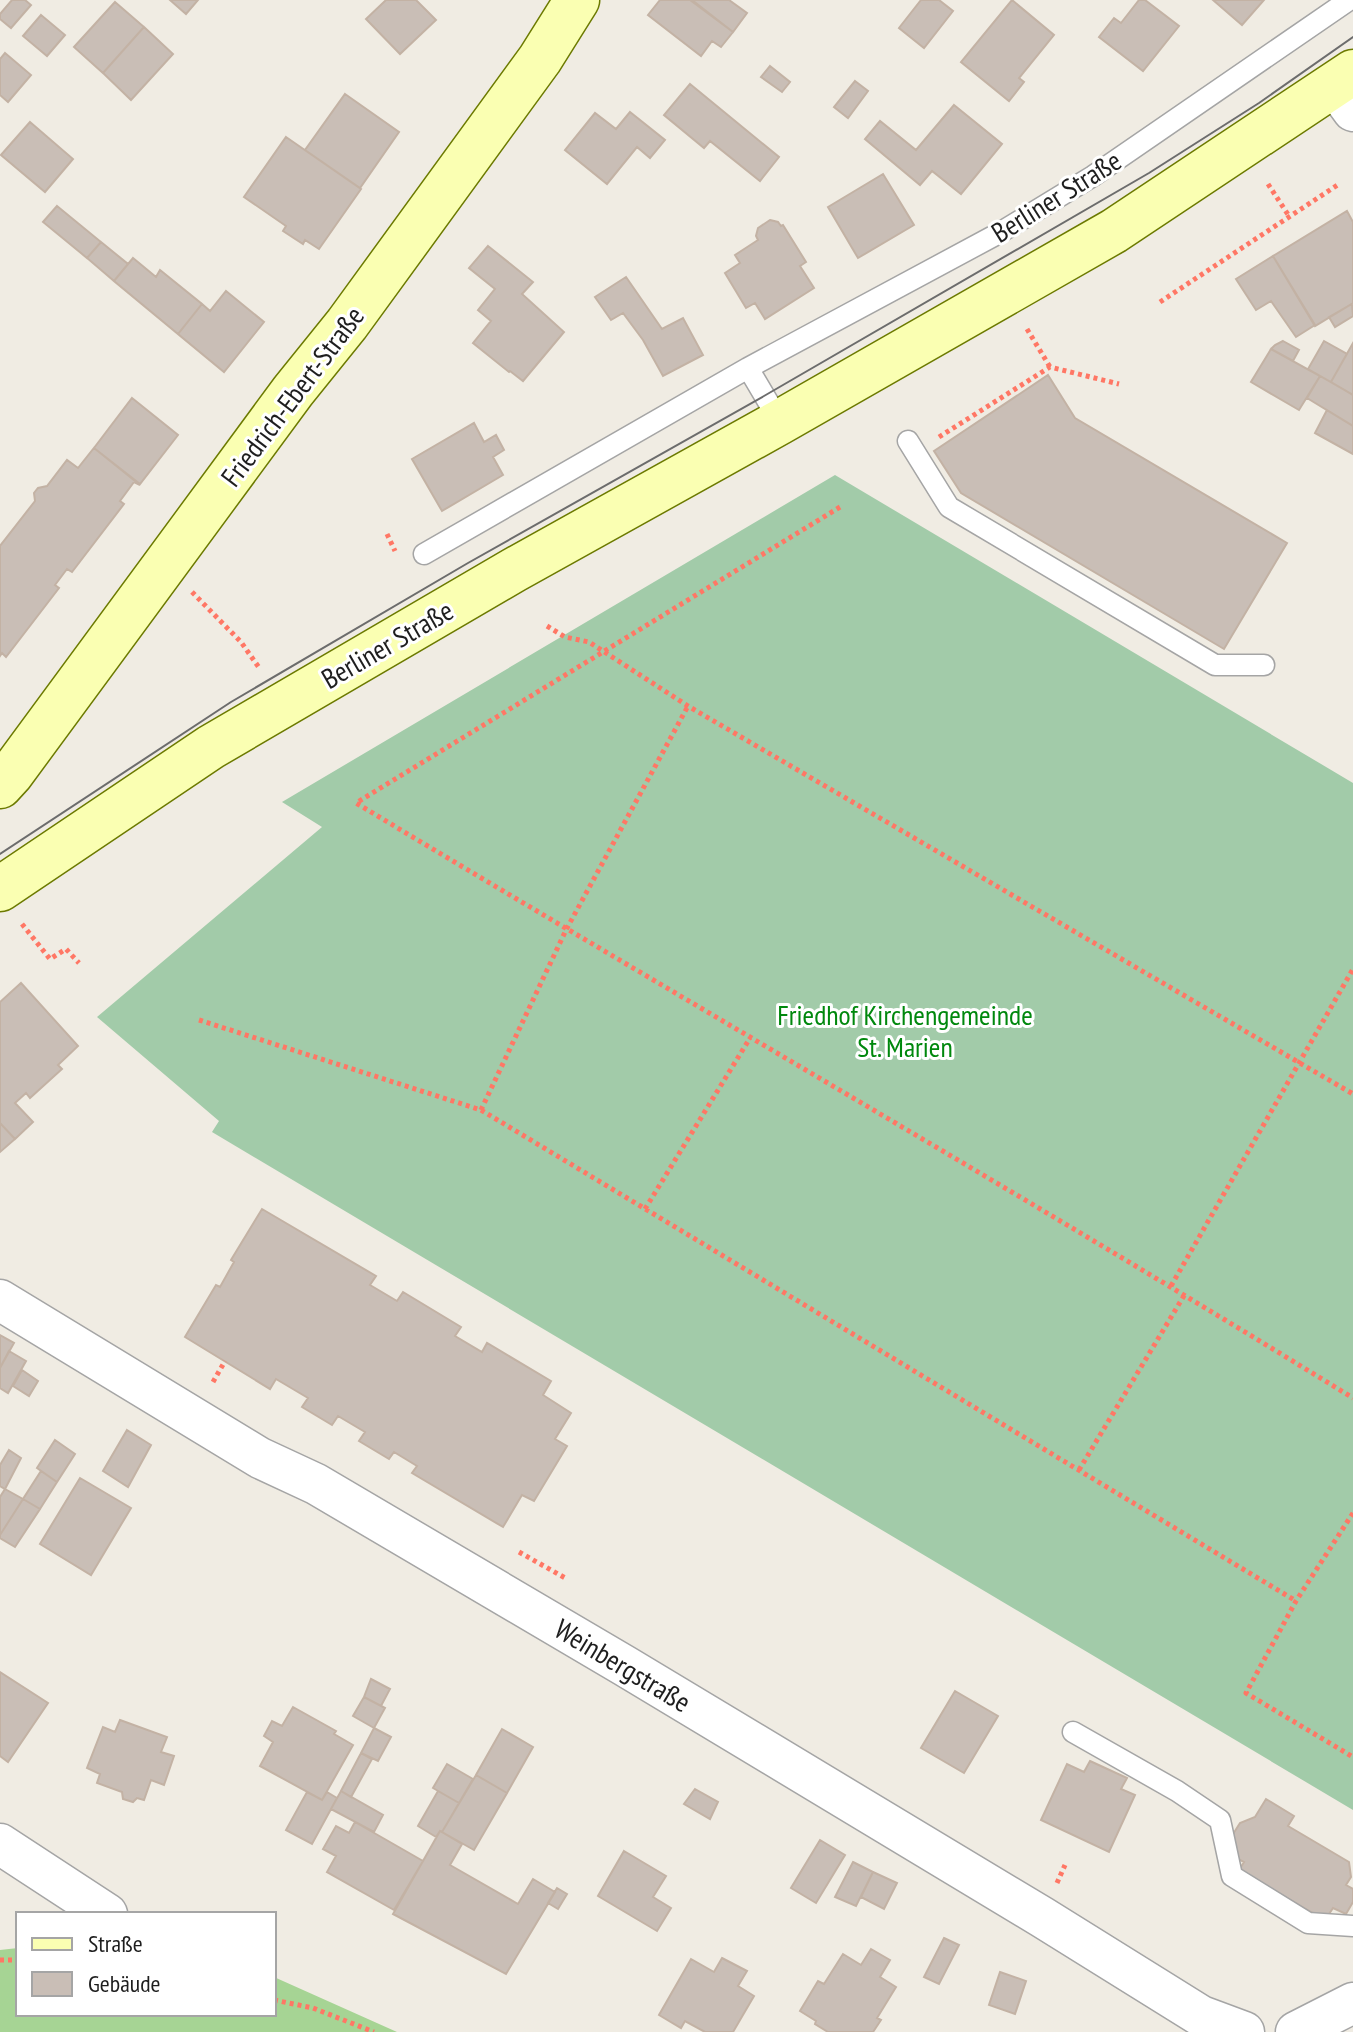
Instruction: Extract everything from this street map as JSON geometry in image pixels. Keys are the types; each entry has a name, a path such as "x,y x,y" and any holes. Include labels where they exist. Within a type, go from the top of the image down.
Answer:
{"street":[{"name":"Friedrich-Ebert-Straße","path":"0,786 293,391 347,324 540,59 577,0"},
{"name":"Berliner Straße","path":"5,892 211,747 514,570 1114,231 1347,90"},
{"name":"Weinbergstraße","path":"0,1300 260,1458 316,1484 625,1666 1201,2016 1244,2032"},
{"path":"0,1844 104,1912"},
{"path":"1296,2032 1353,2003"}],"lane":[{"name":"Berliner Straße","path":"424,554 748,368 1001,232 1093,176 1349,0"},
{"path":"748,368 780,422"},
{"path":"911,447 949,507 1215,665 1264,665"},
{"path":"1073,1732 1177,1791 1220,1820 1232,1876 1308,1923 1353,1926"}],"path":[{"path":"1268,184 1289,216"},
{"path":"1160,302 1339,184"},
{"path":"1027,329 1050,367"},
{"path":"911,447 1050,367 1119,384"},
{"path":"840,507 356,803 1185,1294 1353,1398"},
{"path":"387,534 395,551"},
{"path":"164,568 241,642 260,669"},
{"path":"547,626 565,637 589,642 688,706 1353,1094"},
{"path":"481,1110 566,930 688,706"},
{"path":"5,892 50,959 66,949 79,963"},
{"path":"1171,1286 1353,969"},
{"path":"199,1020 481,1110 1296,1601"},
{"path":"645,1209 750,1038"},
{"path":"1079,1470 1185,1294"},
{"path":"213,1382 225,1361"},
{"path":"1353,1513 1296,1601 1246,1693 1353,1757"},
{"path":"519,1552 567,1579"},
{"path":"276,2000 313,2008 374,2032"}],"green space":[{"name":"Friedhof Kirchengemeinde St. Marien","path":"835,475 1353,783 1353,1810 212,1132 219,1121 97,1017 322,827 282,802"},
{"path":"16,1948 16,2016 276,2016 276,1978 397,2032 0,2032 0,1950"}],"building":[{"path":"12,0 25,0 31,5 11,28 0,19 0,14"},
{"path":"170,0 198,0 186,14"},
{"path":"386,0 416,0 436,20 400,54 366,19"},
{"path":"660,0 690,0 733,32 721,47 712,41 701,56 648,15"},
{"path":"692,0 729,0 747,13 733,32"},
{"path":"921,0 939,0 953,11 924,48 899,28"},
{"path":"1012,0 1054,35 1019,78 1024,82 1009,101 961,62"},
{"path":"1139,0 1145,0 1179,26 1143,71 1099,37 1114,18 1121,23"},
{"path":"1213,0 1264,0 1242,25"},
{"path":"115,2 144,27 103,73 74,47"},
{"path":"41,15 65,35 47,56 23,36"},
{"path":"144,27 173,54 131,100 103,73"},
{"path":"5,53 31,75 8,102 0,95 0,59"},
{"path":"770,66 790,82 782,92 761,77"},
{"path":"855,81 868,91 848,118 834,107"},
{"path":"690,84 779,157 760,181 710,141 704,148 664,115"},
{"path":"345,94 399,132 360,188 305,150"},
{"path":"954,105 1002,144 961,194 932,171 920,185 865,139 880,121 916,150"},
{"path":"630,112 665,140 650,158 637,147 607,184 565,150 595,113 616,129"},
{"path":"30,122 73,159 45,192 1,155"},
{"path":"286,137 361,189 319,249 305,240 303,244 283,231 286,226 244,197"},
{"path":"883,174 914,225 858,258 828,207"},
{"path":"57,206 101,242 87,258 43,222"},
{"path":"1347,211 1353,222 1353,303 1315,326 1273,256"},
{"path":"770,220 783,225 806,262 800,266 814,288 765,319 755,303 746,308 725,273 740,263 735,255 758,240 758,228"},
{"path":"101,242 128,264 114,281 87,258"},
{"path":"488,246 533,282 522,294 564,332 523,381 473,343 491,321 478,310 495,289 469,268"},
{"path":"1273,256 1315,325 1296,337 1271,301 1256,310 1236,279"},
{"path":"133,258 156,277 160,270 202,304 178,334 114,281"},
{"path":"626,277 662,329 683,318 703,355 663,376 643,340 623,313 611,320 595,297"},
{"path":"226,291 264,322 224,372 178,334 202,304 210,311"},
{"path":"1352,304 1353,316 1335,327 1329,317"},
{"path":"1283,341 1299,350 1293,361 1271,349"},
{"path":"1324,341 1347,354 1331,382 1308,369"},
{"path":"1353,343 1353,395 1331,382"},
{"path":"1271,349 1320,376 1299,410 1251,382"},
{"path":"1048,375 1075,418 1287,543 1224,649 961,493 934,451"},
{"path":"1320,376 1353,395 1353,426 1307,398"},
{"path":"132,398 178,435 140,484 94,448"},
{"path":"1327,410 1353,426 1353,454 1315,433"},
{"path":"474,423 484,442 496,435 504,450 493,457 503,475 442,511 412,459"},
{"path":"94,448 140,485 134,482 120,501 124,504 72,572 67,569 55,585 59,588 6,657 2,653 0,656 0,546 35,501 34,493 38,488 47,486 67,460 78,468"},
{"path":"21,983 78,1046 58,1065 62,1069 30,1098 26,1093 15,1103 33,1122 15,1139 0,1123 0,1002"},
{"path":"0,1123 15,1139 0,1152"},
{"path":"262,1209 376,1276 370,1285 397,1301 403,1292 461,1327 455,1336 482,1352 487,1343 551,1381 543,1395 571,1413 555,1439 567,1446 534,1501 522,1495 503,1527 412,1473 417,1466 394,1452 389,1459 359,1441 365,1432 338,1416 332,1425 302,1407 308,1398 276,1379 270,1389 185,1337 216,1285 220,1287 234,1262 231,1260"},
{"path":"0,1335 14,1343 0,1368"},
{"path":"9,1351 26,1361 8,1393 0,1388 0,1368"},
{"path":"22,1370 38,1381 29,1396 13,1386"},
{"path":"127,1430 151,1445 128,1487 103,1471"},
{"path":"55,1440 75,1454 57,1482 37,1468"},
{"path":"9,1450 21,1458 5,1489 0,1486 0,1465"},
{"path":"41,1471 57,1482 40,1509 23,1499"},
{"path":"80,1478 131,1508 91,1575 40,1544"},
{"path":"5,1489 23,1499 0,1535 0,1497"},
{"path":"23,1499 40,1509 15,1547 0,1535"},
{"path":"0,1672 48,1703 8,1762 0,1756"},
{"path":"371,1679 390,1689 381,1706 364,1697"},
{"path":"955,1691 998,1716 964,1773 921,1748"},
{"path":"364,1697 385,1708 374,1728 353,1716"},
{"path":"293,1707 336,1731 334,1734 353,1745 322,1800 260,1766 273,1742 264,1736 272,1721 282,1726"},
{"path":"120,1720 167,1737 161,1752 174,1756 164,1785 151,1780 144,1800 137,1798 133,1802 123,1799 122,1792 97,1783 100,1774 87,1768 103,1727 115,1732"},
{"path":"374,1728 391,1737 378,1761 361,1753"},
{"path":"502,1729 533,1747 507,1793 476,1775"},
{"path":"361,1753 372,1759 351,1797 341,1791"},
{"path":"1090,1761 1127,1778 1121,1789 1135,1795 1109,1852 1041,1820 1067,1764 1084,1772"},
{"path":"447,1764 473,1779 459,1803 433,1788"},
{"path":"476,1775 507,1793 474,1850 442,1832"},
{"path":"695,1789 718,1802 710,1819 684,1804"},
{"path":"341,1791 383,1815 374,1832 331,1809"},
{"path":"438,1791 459,1803 436,1837 418,1826"},
{"path":"307,1792 322,1800 327,1792 337,1798 312,1844 286,1830"},
{"path":"1266,1799 1294,1816 1288,1826 1349,1862 1351,1877 1346,1885 1353,1889 1353,1902 1346,1914 1333,1908 1329,1914 1318,1916 1239,1870 1244,1862 1233,1856 1228,1842 1240,1823 1255,1817"},
{"path":"355,1822 423,1861 394,1910 327,1872 336,1856 323,1849 336,1826 349,1833"},
{"path":"440,1831 462,1844 450,1865 518,1904 533,1879 555,1892 506,1974 393,1914"},
{"path":"820,1840 845,1855 816,1903 791,1888"},
{"path":"624,1851 666,1876 653,1897 671,1908 657,1931 598,1896"},
{"path":"853,1862 873,1872 856,1906 835,1897"},
{"path":"873,1872 897,1883 884,1909 861,1897"},
{"path":"557,1888 567,1894 558,1909 548,1903"},
{"path":"944,1938 959,1945 939,1984 924,1977"},
{"path":"871,1949 890,1960 880,1977 896,1987 877,2018 881,2020 873,2032 828,2032 800,2011 818,1981 824,1984 843,1954 861,1965"},
{"path":"722,1958 747,1971 738,1986 754,1996 733,2032 705,2032 685,2021 681,2028 659,2015 691,1959 714,1972"},
{"path":"1000,1972 1026,1981 1015,2014 989,2005"}],"tram line":[{"path":"0,854 231,702 1149,173 1259,103 1353,37"}]}
